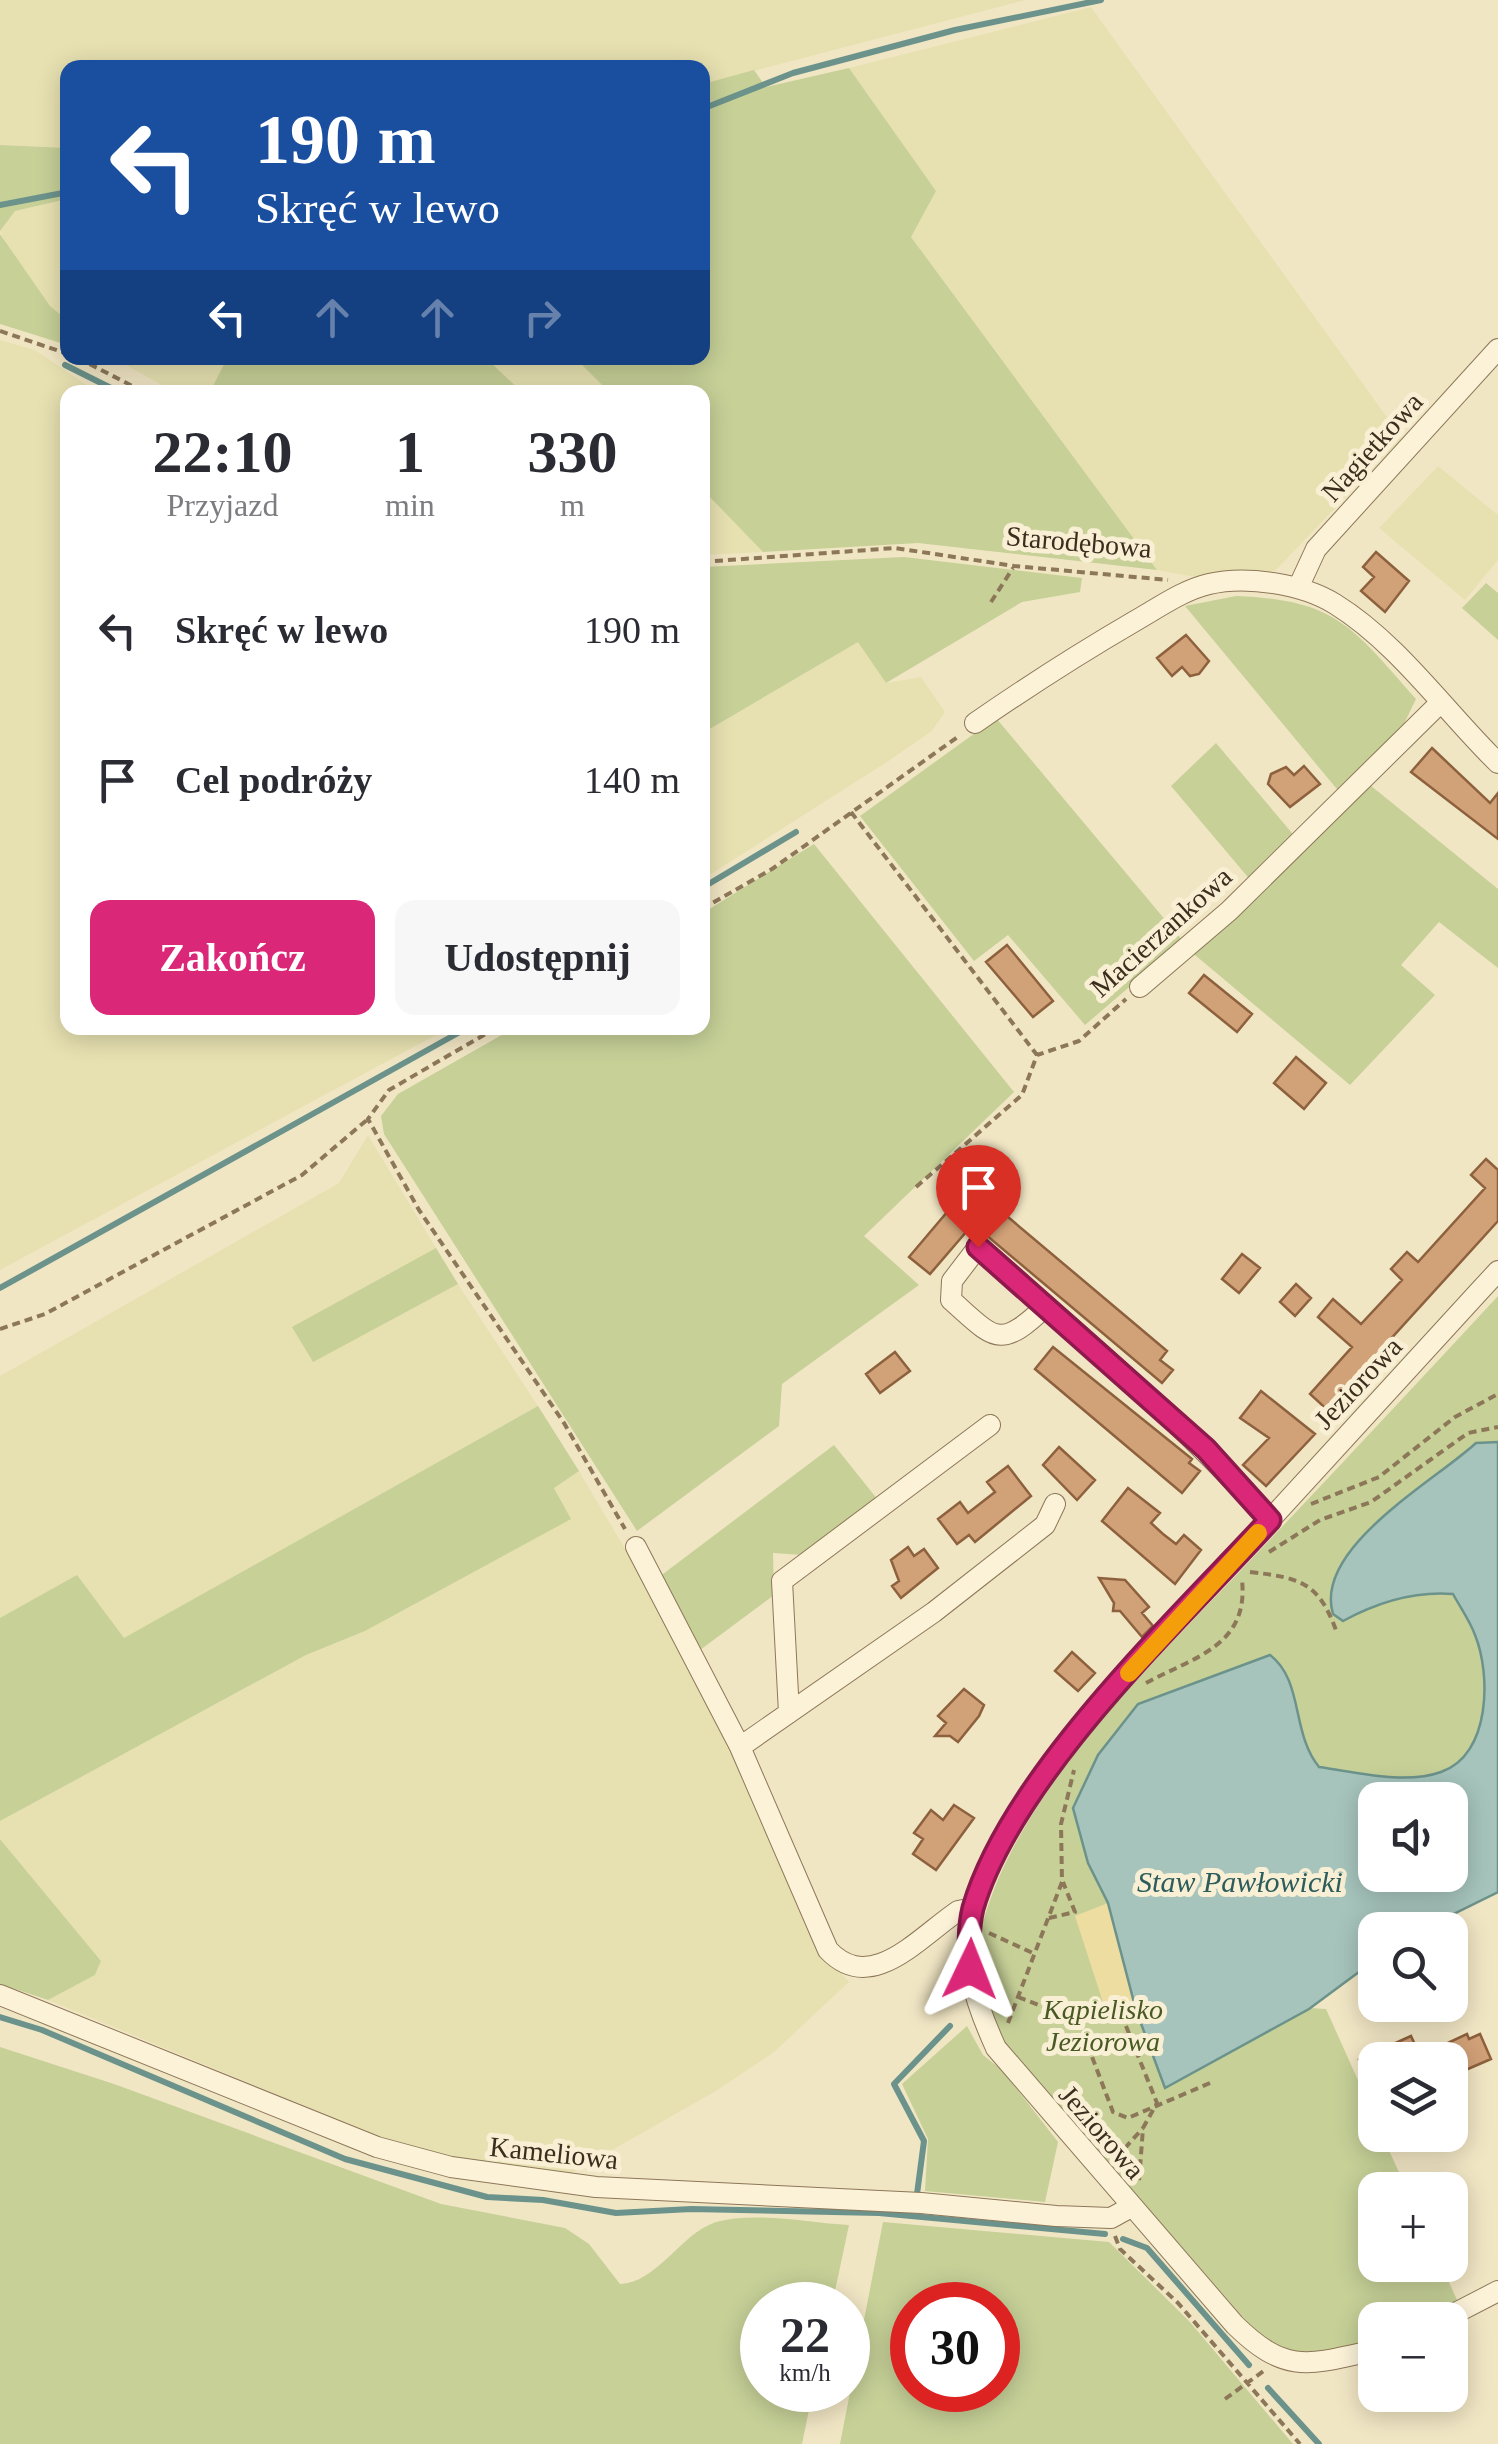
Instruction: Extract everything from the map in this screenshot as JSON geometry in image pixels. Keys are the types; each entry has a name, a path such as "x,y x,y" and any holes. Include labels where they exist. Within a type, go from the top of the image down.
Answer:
{"street":[{"name":"Nagietkowa","path":"1298,588 1316,549 1498,349"},
{"path":"975,724 1058,667 1190,590 1232,581 1298,588 1350,615 1498,763"},
{"name":"Macierzankowa","path":"1140,986 1229,911 1440,704"},
{"path":"1046,1306 1020,1330 1006,1337 992,1336 951,1300 952,1280 978,1247 1046,1306 1206,1449 1270,1520"},
{"name":"Jeziorowa","path":"1271,2357 1235,2325 1101,2173 994,2043 974,1996 972,1917 1009,1834 1062,1750 1498,1271"},
{"path":"789,1713 782,1580 990,1424"},
{"path":"740,1748 962,1590 1046,1525 1055,1504"},
{"path":"636,1547 740,1748 828,1950 853,1969 873,1969 958,1911 972,1917"},
{"name":"Kameliowa","path":"0,1995 361,2141 450,2168 596,2187 1111,2218"},
{"path":"1111,2218 1131,2207"},
{"path":"1468,2307 1498,2292"},
{"path":"1271,2357 1292,2362 1358,2354"}],"path":[{"path":"0,332 60,351"},
{"path":"92,365 130,385"},
{"name":"Starodębowa","path":"710,561 895,548 1014,566 1162,577 1190,590"},
{"path":"991,602 1014,566"},
{"path":"710,904 772,869 851,811 927,763 975,724"},
{"path":"851,811 1037,1055 1022,1095 916,1187"},
{"name":"Macierzankowa","path":"1037,1055 1079,1041 1140,986"},
{"path":"0,1329 45,1314 302,1175 368,1119 389,1090 484,1035"},
{"path":"368,1119 419,1210 564,1423 636,1547"},
{"path":"1286,1502 1314,1504 1379,1477 1455,1418 1498,1394"},
{"path":"1264,1555 1320,1520 1371,1502 1468,1433 1498,1426"},
{"path":"1139,1686 1202,1656 1230,1632 1245,1602 1245,1572 1251,1566"},
{"path":"1245,1572 1282,1576 1316,1591 1337,1632"},
{"path":"994,2043 1003,2035 1062,1882 1061,1824 1077,1762"},
{"path":"1049,1918 1075,1912 1062,1882"},
{"path":"972,1917 1035,1954"},
{"path":"1018,1997 1078,2020 1114,2112 1128,2118 1210,2083"},
{"path":"1101,2173 1143,2128 1156,2104 1126,2026"},
{"path":"1131,2207 1137,2200 1143,2128"},
{"path":"1111,2218 1120,2249 1178,2303 1300,2444"},
{"path":"1225,2400 1248,2386 1271,2357"}],"shaded area":[{"path":"0,0 1026,0 710,82 710,60 60,60 60,148 0,145"},
{"path":"1091,7 1402,438 1275,571 1195,577 1157,570 910,236 936,191 849,68"},
{"path":"60,201 60,314 14,259 0,231 15,211"},
{"path":"0,340 35,350 87,385 60,385 60,1035 436,1035 0,1270"},
{"path":"126,365 224,365 214,385 162,385"},
{"path":"493,365 582,365 602,385 515,385"},
{"path":"1438,466 1498,515 1498,560 1465,600 1379,528"},
{"path":"710,497 763,552 710,555"},
{"path":"859,641 886,683 921,677 945,712 932,731 710,875 710,729"},
{"path":"368,1135 436,1248 293,1327 312,1361 458,1284 538,1406 123,1639 0,1618 0,1376 339,1183"},
{"path":"579,1471 657,1603 659,1615 667,1619 733,1751 814,1943 849,1982 773,2053 716,2091 570,2174 478,2164 378,2136 48,2000 95,1975 101,1961 0,1839 0,1821 306,1655 365,1631 570,1518 554,1487"}],"green space":[{"path":"849,68 936,191 911,237 1157,570 918,543 763,552 710,497 710,385 602,385 582,365 710,365 710,82 754,70 766,87"},
{"path":"0,145 60,148 60,201 15,211 0,231"},
{"path":"0,234 50,306 60,314 60,343 0,324"},
{"path":"224,365 493,365 515,385 214,385"},
{"path":"904,557 1082,578 1080,592 1022,602 886,683 858,642 710,729 710,567"},
{"path":"1486,583 1498,593 1498,640 1462,608"},
{"path":"1236,596 1298,604 1340,622 1375,653 1416,699 1402,728 1341,794 1185,606"},
{"path":"996,718 1183,941 1085,1025 1008,935 974,961 860,816"},
{"path":"1216,743 1297,839 1252,882 1171,786"},
{"path":"1370,785 1498,889 1498,968 1439,922 1401,965 1435,995 1350,1085 1189,950"},
{"path":"814,844 1014,1092 864,1236 919,1285 782,1384 779,1426 637,1531 384,1134 381,1116 398,1094 502,1035 710,1035 710,909"},
{"path":"436,1248 458,1284 313,1362 292,1327"},
{"name":"Kąpielisko Jeziorowa","path":"1498,1296 1498,1892 1457,1912 1358,1912 1358,1973 1310,2008 1326,2009 1358,2080 1358,2152 1390,2152 1399,2172 1358,2172 1358,2282 1449,2282 1458,2302 1358,2302 1358,2346 1305,2353 1277,2348 1264,2341 1006,2046 983,1994 977,1951 996,1884 1023,1830 1056,1779 1136,1681"},
{"path":"538,1406 579,1471 554,1488 571,1519 365,1631 306,1655 0,1821 0,1618 77,1575 124,1638"},
{"path":"834,1445 878,1500 803,1555 773,1553 774,1595 696,1653 659,1577"},
{"path":"0,1839 101,1961 95,1975 48,2000 0,1984"},
{"path":"967,2026 983,2055 1002,2070 1058,2142 1045,2202 925,2191 928,2139 902,2084"},
{"path":"0,2047 114,2084 441,2204 565,2228 589,2244 620,2284 646,2276 691,2237 716,2222 765,2218 849,2225 837,2282 740,2282 740,2412 809,2412 802,2444 0,2444"},
{"path":"883,2222 1109,2242 1189,2321 1293,2444 840,2444 846,2412 870,2412 870,2289"}],"sand":[{"path":"1108,1903 1138,2007 1108,2018 1075,1916"}],"water":[{"name":"Staw Pawłowicki","path":"1498,1442 1498,1892 1457,1912 1358,1912 1358,1973 1309,2009 1165,2088 1136,2010 1108,1903 1088,1863 1073,1808 1098,1755 1138,1704 1270,1655 1288,1679 1304,1739 1319,1767 1412,1777 1441,1772 1457,1763 1470,1749 1478,1731 1484,1691 1475,1635 1453,1594 1424,1594 1396,1600 1343,1621 1333,1614 1332,1589 1341,1565 1359,1541 1407,1496 1476,1443"}],"building":[{"path":"1376,552 1409,581 1385,612 1361,591 1374,577 1363,567"},
{"path":"1186,635 1209,661 1199,674 1190,676 1182,667 1172,676 1157,658"},
{"path":"1432,748 1490,803 1498,793 1498,839 1411,772"},
{"path":"1304,766 1320,784 1290,807 1268,784 1271,774 1286,767 1294,775"},
{"path":"1007,945 1053,1001 1033,1017 986,962"},
{"path":"1204,975 1252,1014 1237,1032 1189,993"},
{"path":"1296,1057 1326,1083 1304,1109 1274,1083"},
{"path":"1486,1159 1498,1170 1498,1221 1368,1364 1374,1370 1334,1416 1310,1394 1352,1347 1318,1317 1333,1299 1361,1324 1402,1280 1391,1269 1407,1252 1418,1262 1485,1188 1471,1175"},
{"path":"970,1185 1167,1351 1160,1360 1173,1370 1162,1383 973,1224 930,1274 909,1257"},
{"path":"1242,1254 1260,1268 1239,1293 1222,1279"},
{"path":"1296,1284 1311,1298 1295,1316 1280,1302"},
{"path":"1053,1347 1192,1459 1189,1463 1200,1471 1182,1493 1035,1369"},
{"path":"895,1352 910,1371 880,1393 866,1374"},
{"path":"1261,1391 1315,1434 1266,1486 1243,1465 1269,1438 1240,1418"},
{"path":"1059,1447 1095,1480 1077,1500 1043,1465"},
{"path":"1008,1466 1031,1496 975,1542 969,1535 957,1544 938,1519 960,1502 968,1513 995,1492 987,1482"},
{"path":"1128,1488 1160,1513 1151,1523 1163,1534 1176,1544 1184,1535 1201,1550 1175,1584 1102,1521"},
{"path":"908,1547 914,1556 924,1549 938,1568 901,1598 892,1586 899,1581 891,1560"},
{"path":"1099,1578 1125,1580 1149,1607 1142,1613 1153,1626 1142,1637 1120,1611 1113,1611 1114,1603"},
{"path":"1072,1652 1095,1673 1078,1691 1055,1671"},
{"path":"964,1689 984,1705 979,1716 958,1742 950,1736 935,1736 946,1723 938,1716"},
{"path":"954,1805 974,1818 936,1870 913,1854 923,1839 914,1833 931,1810 943,1820"},
{"path":"1467,2034 1469,2039 1480,2034 1491,2059 1468,2069 1468,2042 1450,2042"}],"waterway":[{"path":"710,106 793,73 955,30 1101,0"},
{"path":"0,205 60,194"},
{"path":"65,365 105,385"},
{"path":"710,883 796,832"},
{"path":"0,1288 454,1035"},
{"path":"0,2017 42,2030 345,2159 487,2197 543,2200 616,2213 691,2209 879,2213 1105,2234"},
{"path":"917,2194 924,2141 894,2084 950,2026"},
{"path":"1123,2239 1147,2248 1249,2365"},
{"path":"1268,2388 1319,2444"}],"slow traffic":[{"path":"1129,1673 1258,1533"}],"route":[{"path":"970,1969 968,1938 974,1908 1009,1834 1052,1764 1132,1668 1270,1520 1206,1449 978,1247"}]}
